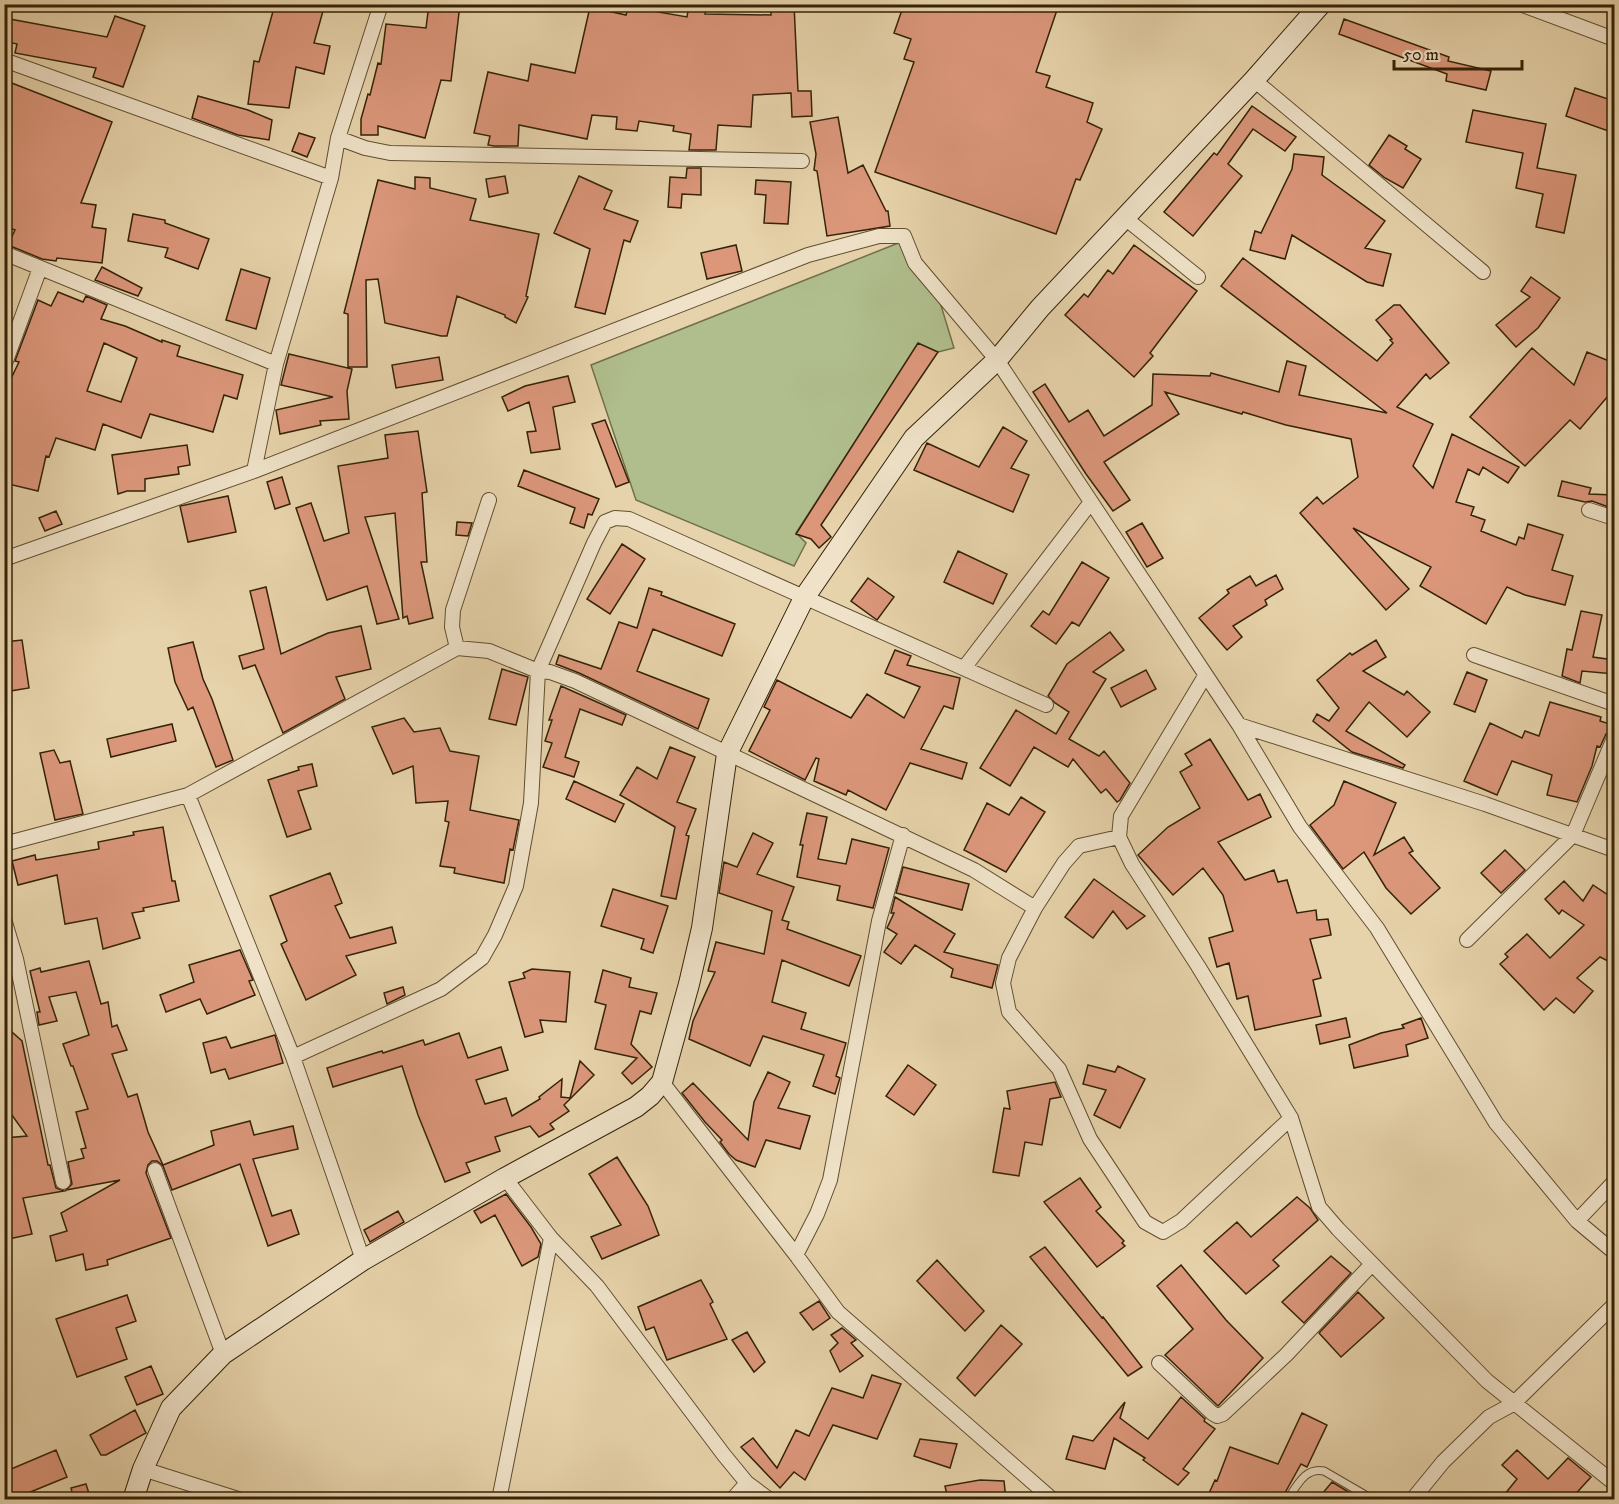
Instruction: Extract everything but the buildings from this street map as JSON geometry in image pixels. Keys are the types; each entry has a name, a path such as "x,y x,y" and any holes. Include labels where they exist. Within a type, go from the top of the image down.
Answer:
{"street":[{"path":"133,1500 143,1469 171,1408 222,1354 363,1260 505,1178 636,1107 662,1082 702,928 727,754 804,598 914,438 997,360 1040,308 1254,80 1321,4"},
{"path":"1520,4 1614,39"},
{"path":"254,471 276,364 331,178 338,138 376,6"},
{"path":"4,60 331,178"},
{"path":"1254,80 1483,272"},
{"path":"338,138 366,148 390,153 802,161"},
{"path":"1125,218 1198,277"},
{"path":"4,559 254,471 808,255 879,236 904,236 915,263 997,360 1239,725 1300,827 1377,928 1496,1123 1577,1221 1614,1252"},
{"path":"4,253 276,364"},
{"path":"4,366 40,268"},
{"path":"457,648 452,627 453,610 489,500"},
{"path":"964,668 1091,502"},
{"path":"1589,510 1614,518"},
{"path":"293,1057 441,989 482,958 495,935 516,886 531,804 538,672 605,522 615,518 640,523 1046,705"},
{"path":"4,844 189,795 457,648 489,651 538,672 550,672 575,681 974,870 1035,908"},
{"path":"1474,655 1614,704"},
{"path":"1205,676 1121,816 1119,837 1132,864 1198,966 1291,1118 1319,1207 1487,1382 1614,1483"},
{"path":"1239,725 1485,804 1614,850"},
{"path":"1467,940 1573,835 1614,738"},
{"path":"189,795 293,1057 363,1260"},
{"path":"796,1255 817,1214 830,1180 879,921 903,835"},
{"path":"1119,837 1079,846 1064,862 1035,908 1009,958 1003,983 1009,1012 1059,1069 1090,1139 1145,1222 1163,1232 1181,1221 1291,1118"},
{"path":"4,919 10,959 63,1182"},
{"path":"662,1082 838,1312 1053,1500"},
{"path":"155,1170 222,1354"},
{"path":"505,1178 550,1238 597,1286 747,1483 770,1500"},
{"path":"1577,1221 1614,1182"},
{"path":"499,1500 550,1238"},
{"path":"1159,1364 1212,1413 1217,1416 1223,1414 1286,1355 1372,1264"},
{"path":"1412,1500 1443,1462 1489,1417 1514,1404 1614,1305"},
{"path":"143,1469 241,1500"},
{"path":"732,1500 747,1483"}],"lane":[{"path":"1287,1500 1307,1472 1317,1469 1374,1500"}],"green space":[{"path":"901,242 939,299 954,348 938,352 918,344 796,533 806,543 794,566 636,500 591,365"}]}
